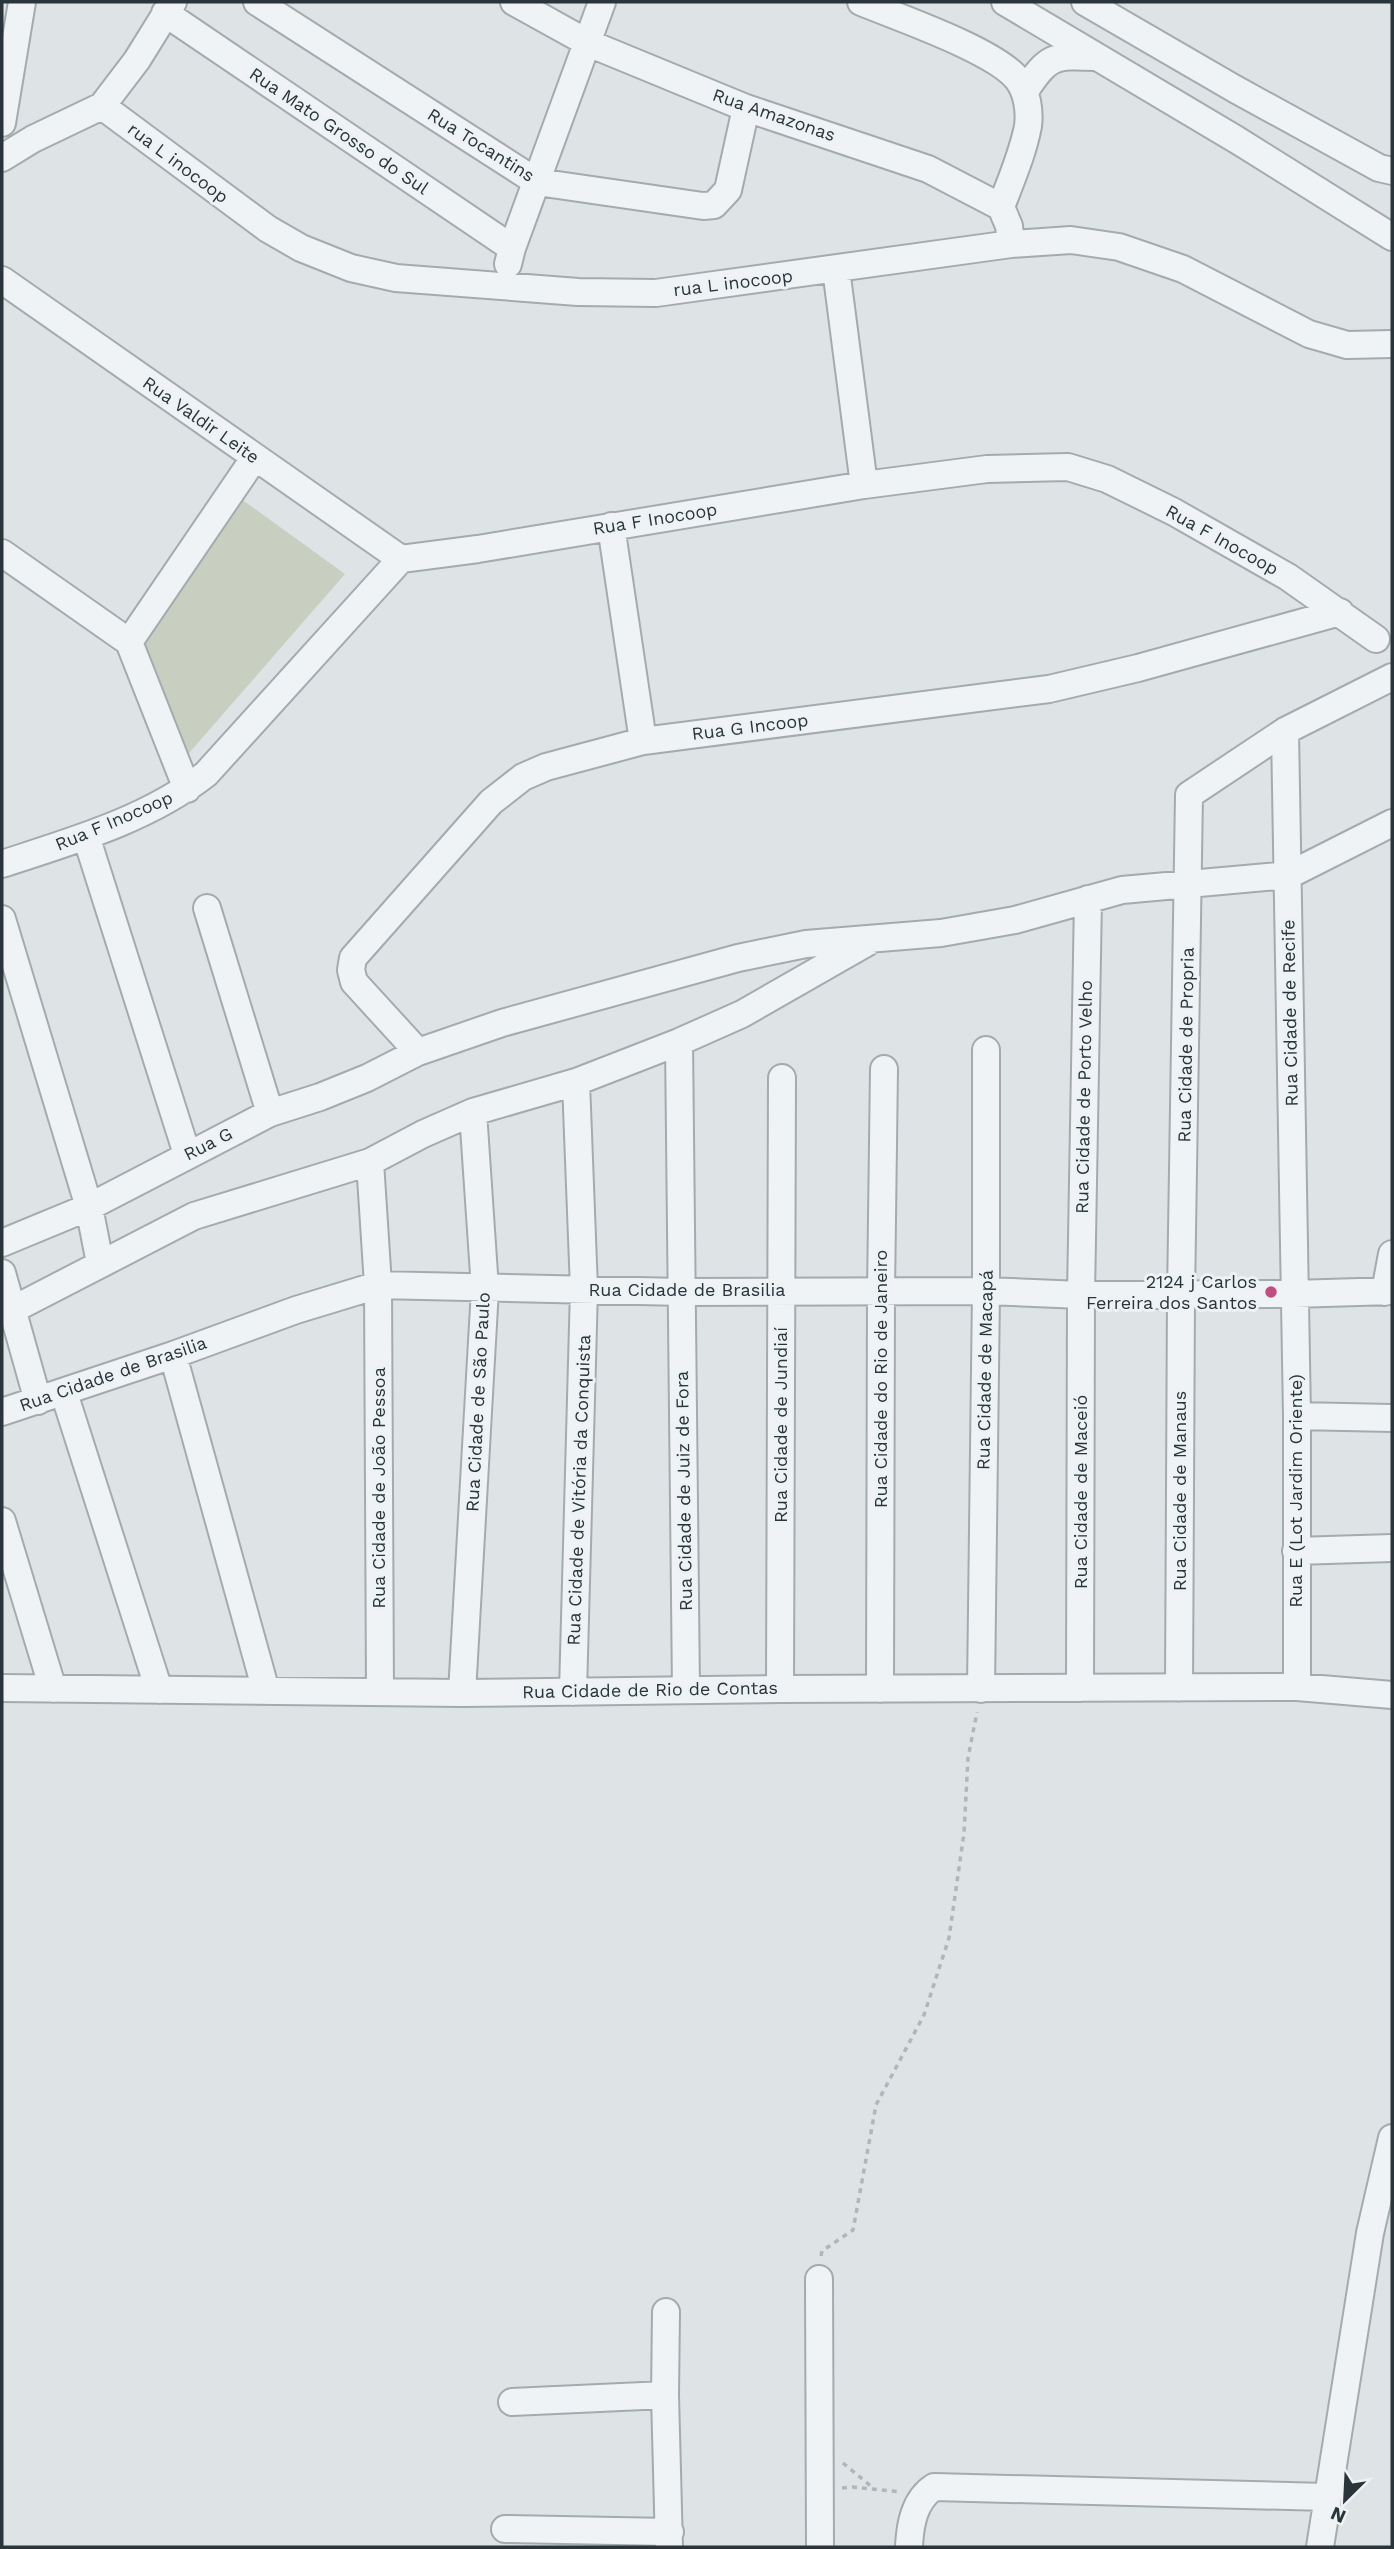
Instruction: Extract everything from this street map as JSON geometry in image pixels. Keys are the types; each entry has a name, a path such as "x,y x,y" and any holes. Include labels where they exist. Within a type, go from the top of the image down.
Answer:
{"street":[{"path":"2,123 22,2"},
{"name":"Rua Tocantins","path":"257,2 537,182 703,206 714,205 728,191 746,108"},
{"name":"Rua Amazonas","path":"514,2 589,43 746,108 928,169 1001,207"},
{"path":"503,286 512,248 602,2"},
{"path":"861,2 980,52 1017,77 1025,91 1028,124 1020,156 1001,207 1009,226 1011,244"},
{"path":"1005,2 1260,154 1392,237"},
{"path":"1085,2 1235,89 1379,168 1392,171"},
{"path":"2,158 33,139 102,106 137,60 169,7"},
{"name":"Rua Mato Grosso do Sul","path":"169,7 512,248"},
{"path":"1025,91 1043,64 1064,55 1097,57"},
{"name":"rua L inocoop","path":"102,106 268,229 301,248 351,268 396,278 578,292 656,293 1011,244 1071,240 1119,247 1183,269 1309,334 1347,345 1392,344"},
{"path":"836,270 864,485"},
{"name":"Rua Valdir Leite","path":"2,280 401,559"},
{"path":"128,642 255,457"},
{"name":"Rua F Inocoop","path":"2,864 86,836 157,806 187,789 206,774 401,559 478,549 864,485 987,469 1069,467 1107,479 1174,512 1288,577 1376,639"},
{"path":"611,526 643,741"},
{"path":"2,553 128,642 187,789"},
{"name":"Rua G Incoop","path":"418,1052 354,982 351,970 353,958 491,802 523,776 546,767 643,741 1049,689 1340,612"},
{"path":"1285,732 1392,677"},
{"name":"Rua Cidade de Propria","path":"1181,1295 1189,795 1285,732"},
{"name":"Rua Cidade de Recife","path":"1285,732 1293,1294"},
{"path":"1289,875 1392,823"},
{"path":"86,836 187,1154"},
{"name":"Rua G","path":"2,1243 89,1207 270,1113 367,1078 418,1052 502,1023 738,958 806,944 941,933 1014,920 1122,890 1289,875"},
{"name":"Rua Cidade de Porto Velho","path":"1081,1295 1088,899"},
{"path":"207,908 270,1113"},
{"path":"2,919 89,1207 100,1263"},
{"path":"12,1310 194,1216 370,1162 473,1112 576,1082 679,1042 742,1014 872,940"},
{"name":"Rua Cidade de Juiz de Fora","path":"679,1042 686,1690"},
{"name":"Rua Cidade de Macapá","path":"981,1689 986,1050"},
{"name":"Rua Cidade do Rio de Janeiro","path":"880,1689 884,1069"},
{"name":"Rua Cidade de Jundiaí","path":"780,1689 782,1078"},
{"name":"Rua Cidade de Vitória da Conquista","path":"573,1692 584,1289 576,1082"},
{"name":"Rua Cidade de São Paulo","path":"463,1693 485,1289 473,1112"},
{"name":"Rua Cidade de João Pessoa","path":"370,1162 378,1285 380,1692"},
{"path":"1389,1292 1392,1254"},
{"path":"2,1273 38,1401"},
{"name":"Rua Cidade de Brasilia","path":"2,1412 64,1393 296,1310 378,1285 682,1292 781,1290 1081,1295 1389,1292"},
{"name":"Rua E (Lot Jardim Oriente)","path":"1293,1294 1297,1416 1297,1687"},
{"name":"Rua Cidade de Maceió","path":"1080,1688 1081,1295"},
{"name":"Rua Cidade de Manaus","path":"1180,1688 1181,1295"},
{"path":"173,1355 266,1691"},
{"path":"64,1393 159,1690"},
{"path":"1297,1416 1392,1418"},
{"path":"2,1521 53,1689"},
{"path":"1296,1551 1392,1548"},
{"name":"Rua Cidade de Rio de Contas","path":"2,1688 463,1693 1297,1687 1392,1695"},
{"path":"1320,2547 1370,2233 1392,2138"},
{"path":"820,2278 820,2547"},
{"path":"505,2529 568,2539 670,2540 665,2395 666,2312"},
{"path":"512,2402 665,2395"},
{"path":"909,2547 916,2509 924,2494 934,2487 1326,2497"}],"path":[{"path":"820,2278 822,2251 853,2230 876,2105 924,2015 949,1938 964,1833 968,1758 981,1689"},
{"path":"820,2454 847,2465 873,2489"},
{"path":"820,2491 853,2487 924,2494"}],"green space":[{"path":"237,496 345,574 183,760 132,645"}],"place":[{"name":"2124 j Carlos Ferreira dos Santos","path":"1271,1292"}]}
